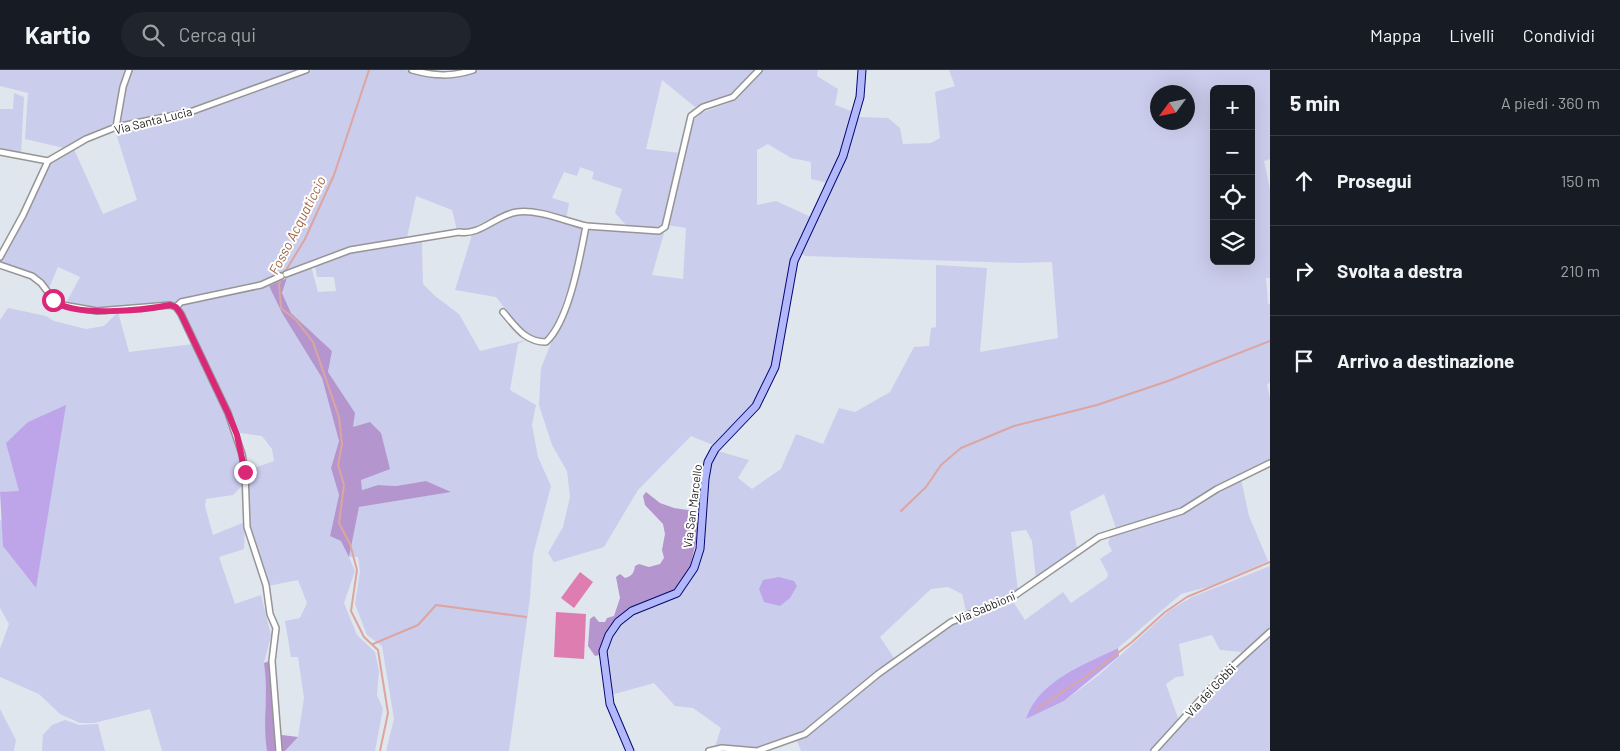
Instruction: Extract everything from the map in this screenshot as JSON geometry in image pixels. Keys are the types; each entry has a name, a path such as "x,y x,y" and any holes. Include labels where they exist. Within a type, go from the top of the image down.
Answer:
{"main road":[{"name":"Via San Marcello","path":"630,751 610,704 603,651 609,635 618,622 632,611 677,593 694,568 700,549 708,462 715,449 756,406 775,367 794,261 843,156 860,97 862,70"}],"street":[{"path":"116,127 123,87 129,70"},
{"name":"Via Santa Lucia","path":"48,161 86,140 116,127 190,112 306,70"},
{"path":"412,70 436,76 450,76 473,70"},
{"path":"176,307 182,302 261,285 350,250 459,232 468,234 503,215 518,212 532,212 586,226 659,231 665,227 691,116 703,107 733,97 760,70"},
{"path":"0,152 48,161 23,215 0,257"},
{"path":"503,312 522,334 535,342 546,342 554,335 573,284 586,226"},
{"path":"0,265 32,276 41,283 58,304 72,308 97,311 170,305 176,307 188,328 228,413 242,454 245,472 247,528 266,585 270,614 276,628 272,661 279,751"},
{"name":"Via Sabbioni","path":"709,751 722,748 757,751 805,734 878,674 951,622 1014,596 1099,537 1182,511 1217,488 1270,463"},
{"name":"Via dei Gobbi","path":"1154,751 1224,674 1270,632"}],"shaded area":[{"path":"0,70 125,70 113,122 106,130 64,148 25,139 28,93 0,86"},
{"path":"130,70 303,70 227,94 189,109 118,125 124,87"},
{"path":"313,70 405,70 434,77 451,78 479,70 756,70 731,96 695,107 662,80 646,149 680,153 663,224 656,228 627,226 615,213 622,189 592,179 594,172 580,167 577,176 564,172 552,198 569,203 566,220 519,210 503,213 469,229 457,230 452,210 416,196 407,237 347,250 296,267 260,283 175,304 143,307 83,308 66,303 80,277 58,267 49,288 34,274 1,262 24,221 50,163 74,149 103,214 137,200 115,130 191,114"},
{"path":"762,70 818,70 817,76 838,89 835,105 854,112 843,148 828,183 811,179 811,162 791,158 768,144 757,150 757,205 776,201 811,217 793,253 776,352 770,370 754,405 713,445 691,436 638,490 604,547 554,562 548,553 563,527 570,497 567,471 552,445 539,405 541,368 575,284 587,230 591,227 664,233 652,275 683,279 686,228 667,225 694,120 701,113 731,102"},
{"path":"949,70 1270,70 1270,159 1264,161 1270,189 1270,278 1266,278 1268,304 1270,304 1270,382 1267,385 1270,398 1270,463 1213,488 1194,503 1180,509 1116,528 1104,494 1070,512 1077,548 1036,580 1032,541 1026,530 1011,532 1018,591 996,602 966,611 962,594 948,587 931,589 880,637 894,658 805,732 758,749 742,746 715,747 721,728 693,708 675,706 654,683 611,695 606,653 613,632 630,616 677,597 696,571 703,545 706,485 710,466 718,451 749,460 738,478 752,489 781,469 796,434 823,444 839,408 855,412 890,392 914,347 929,346 931,328 936,327 936,265 987,268 980,352 1058,338 1052,262 1019,263 805,256 799,252 842,167 858,117 888,118 900,128 903,144 931,143 940,138 935,92 955,86"},
{"path":"14,93 24,97 21,154 0,150 0,109 13,109"},
{"path":"532,214 583,228 573,275 554,328 546,340 536,340 524,333 496,297 455,290 472,235 504,216"},
{"path":"422,242 423,284 435,296 459,314 480,351 526,340 518,344 510,390 536,405 532,425 538,457 551,486 533,555 530,598 509,751 386,751 394,719 382,646 367,635 355,604 360,571 358,557 349,557 355,571 344,603 357,635 375,652 379,671 377,695 383,709 375,751 285,751 298,737 304,698 298,657 291,657 285,621 300,618 307,603 298,580 268,586 249,528 248,470 274,461 272,449 262,436 240,433 179,308 182,305 269,286 282,313 322,378 339,441 331,468 339,495 330,536 359,507 450,492 426,481 396,486 378,485 361,490 353,427 354,413 328,372 332,351 291,313 282,293 287,278 311,266 318,292 336,291 334,277 317,277 315,265 348,253 390,244"},
{"path":"287,278 282,293 291,313 332,351 328,372 355,413 353,427 370,422 381,433 390,469 361,480 362,490 378,485 396,486 426,481 451,492 359,507 349,557 341,541 330,536 339,495 331,468 339,441 322,378 282,313 269,286"},
{"path":"8,308 46,316 54,321 86,329 104,326 118,312 129,352 193,344 226,411 240,454 243,485 233,495 206,499 205,506 213,535 245,522 244,549 219,557 235,604 261,595 271,635 264,663 270,691 265,706 269,751 162,751 150,709 94,723 80,723 60,714 39,694 0,677 0,649 9,624 0,608 0,520 3,521 20,492 0,492 0,320"},
{"path":"66,405 36,588 3,546 0,492 19,491 6,443 28,422"},
{"path":"1241,479 1249,516 1268,561 1211,586 1181,594 1118,648 1087,663 1026,719 1064,701 1100,674 1170,610 1192,597 1270,566 1270,629 1242,652 1220,650 1212,635 1179,644 1184,676 1176,677 1166,684 1179,721 1151,751 801,751 797,741 808,736 888,670 939,632 967,616 1012,600 1025,620 1063,592 1071,603 1107,578 1108,574 1100,559 1112,551 1108,543 1111,536 1180,515"},
{"path":"646,492 660,503 674,508 695,511 698,533 689,572 670,595 633,608 607,632 599,655 595,656 588,646 590,619 594,616 599,622 605,622 607,618 614,616 620,598 616,577 620,574 625,578 632,574 635,566 639,564 649,567 660,564 664,558 662,550 665,534 663,524 645,505 643,496"},
{"path":"580,572 593,582 574,608 561,598"},
{"path":"779,577 794,581 797,586 790,598 780,606 764,602 759,589 763,580"},
{"path":"556,612 586,614 584,659 554,657"},
{"path":"1270,633 1270,751 1159,751 1222,678"},
{"path":"1118,648 1119,656 1064,701 1026,719 1032,705 1052,684 1064,675"},
{"path":"269,661 274,693 274,734 298,737 285,751 267,751 264,663"},
{"path":"0,709 16,740 14,751 0,751"},
{"path":"65,720 79,725 98,724 105,751 42,751 43,735 52,725"}],"waterway":[{"name":"Fosso Acquaticcio","path":"285,272 305,239 334,175 369,70"},
{"name":"Fosso Acquaticcio","path":"283,276 279,284 281,308 296,320 313,342 339,417 342,444 338,465 344,485 339,523 350,544 357,570 351,611 364,637 378,650 388,713 380,751"},
{"path":"901,511 926,487 941,465 961,448 1014,426 1097,405 1168,381 1270,341"},
{"path":"1037,709 1097,669 1132,642 1165,612 1187,597 1270,562"},
{"path":"373,644 418,625 436,605 526,617"}],"route":[{"path":"53,300 58,304 72,308 97,311 170,305 176,307 188,328 228,413 237,435 245,472"}]}
